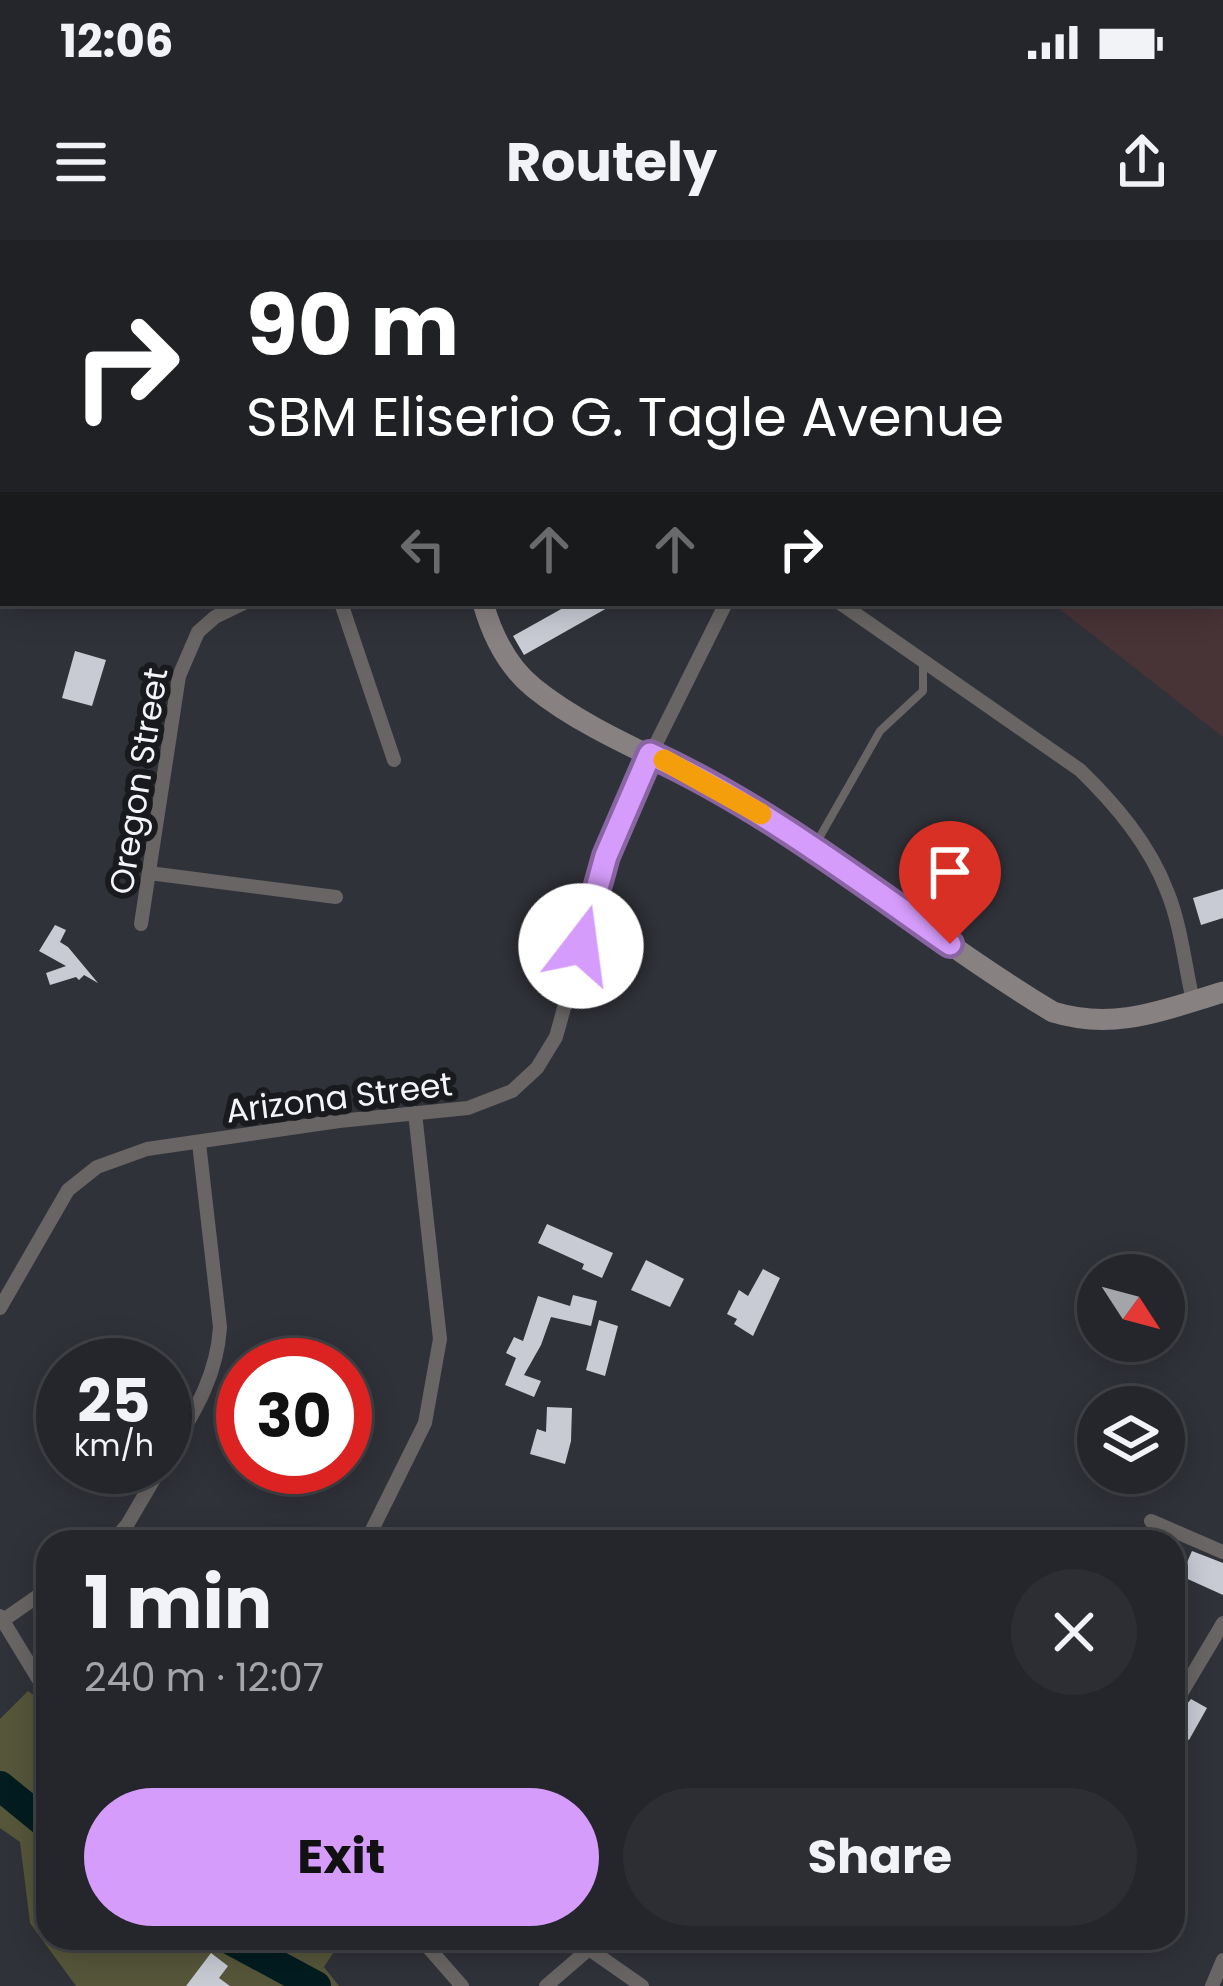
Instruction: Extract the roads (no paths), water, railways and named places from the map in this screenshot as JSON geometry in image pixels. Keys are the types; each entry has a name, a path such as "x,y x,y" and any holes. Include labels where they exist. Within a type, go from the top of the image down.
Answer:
{"street":[{"name":"Oregon Street","path":"141,924 179,676 198,632 238,606"},
{"path":"342,606 394,760"},
{"path":"484,606 508,660 554,704 700,777 1053,1012 1110,1022 1223,992"},
{"name":"Arizona Street","path":"0,1308 68,1190 97,1167 147,1149 468,1108 512,1091 536,1068 556,1037 606,856 724,606"},
{"path":"844,606 1080,770 1131,826 1168,893 1192,1001"},
{"path":"149,873 336,897"},
{"path":"372,1530 425,1423 440,1339 415,1113"},
{"path":"192,1414 212,1380 220,1327 199,1143"},
{"path":"123,1530 146,1494"},
{"path":"1151,1521 1172,1530"},
{"path":"1185,1536 1223,1552"},
{"path":"36,1596 1,1618 36,1675"},
{"path":"1185,1687 1223,1623"},
{"path":"430,1950 462,1986"},
{"path":"546,1986 585,1950"},
{"path":"599,1950 643,1986"},
{"path":"1212,1986 1223,1960"}],"lane":[{"path":"813,848 880,730 923,691 923,660"}],"waterway":[{"path":"0,1786 36,1815"},
{"path":"249,1950 316,1986"}]}
